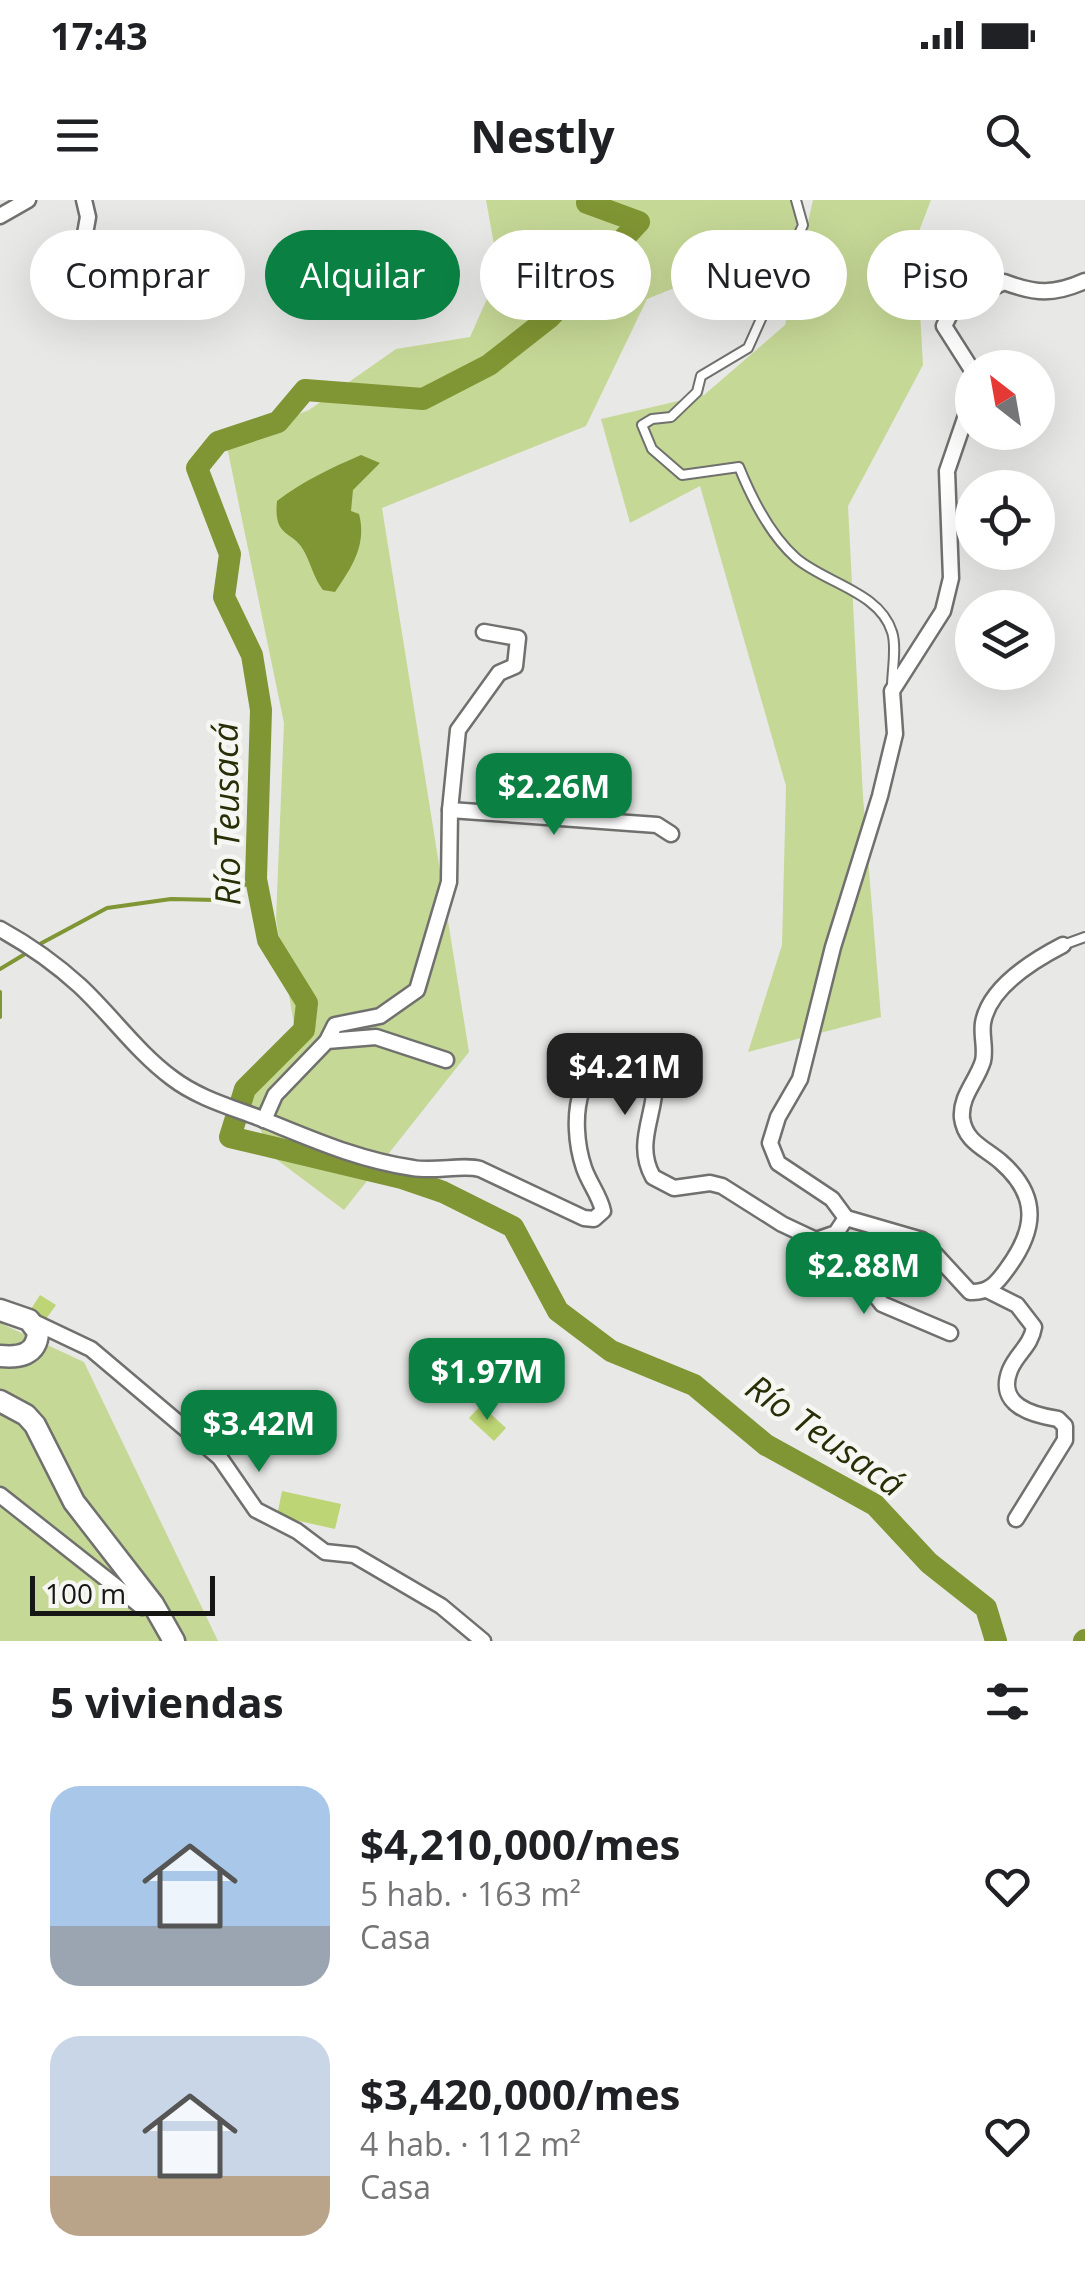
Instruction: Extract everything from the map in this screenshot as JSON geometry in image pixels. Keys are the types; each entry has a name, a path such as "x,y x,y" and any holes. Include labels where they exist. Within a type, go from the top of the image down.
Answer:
{"street":[{"path":"0,216 28,200"},
{"path":"84,200 88,217 86,230"},
{"path":"959,350 944,326 951,312 1004,282 1035,293 1058,294 1085,282"},
{"path":"955,448 947,471 951,578 943,611 892,691 895,734 880,796 833,948 800,1078 778,1117 770,1143 778,1163 832,1199 846,1218 922,1240 970,1292 987,1290 1017,1304 1034,1327 1032,1341 1010,1371 1008,1385 1016,1405 1024,1411 1058,1419 1065,1426 1065,1440 1016,1519"},
{"path":"264,1120 275,1094 327,1041 335,1025 380,1016 417,990 449,882 450,810 458,730 500,673 515,666 518,638 484,632"},
{"path":"450,810 657,825 671,834"},
{"path":"0,929 50,961 82,988 173,1079 222,1105 307,1140 382,1163 442,1172 470,1166 480,1169 543,1202 594,1218 604,1211 583,1165 578,1131 584,1082 590,1071 607,1059 643,1061 655,1080 644,1154 654,1177 674,1188 710,1183 722,1186 782,1224 816,1240 854,1268 882,1304 950,1333"},
{"path":"987,1290 1023,1249 1030,1206 1022,1186 1003,1164 966,1133 962,1102 982,1064 983,1021 989,1006 1024,970 1064,945"},
{"path":"327,1041 376,1036 446,1060"},
{"path":"816,1240 836,1233 846,1218"},
{"path":"0,1310 91,1349 220,1458 256,1510 281,1521 324,1552 354,1555 441,1606 483,1641"},
{"path":"0,1356 18,1358 34,1348 38,1332 29,1320"},
{"path":"0,1401 26,1415 35,1425 74,1502 153,1604 174,1641"},
{"path":"0,1495 142,1607 153,1604"}],"lane":[{"path":"796,200 803,225 748,348 701,376 697,392 671,418 652,419 642,425 652,449 682,475 740,467 752,501 792,555 814,572 875,605 893,633 892,691"},
{"path":"1064,945 1085,936"}],"shaded area":[{"path":"486,200 800,200 796,230 671,230 671,289 651,297 651,230 491,230"},
{"path":"813,200 931,200 919,230 867,230 867,320 920,320 923,365 848,506 863,797 881,1017 748,1052 782,945 786,786 700,486 630,523 601,419 704,395 786,320 847,320 847,230 806,230"},
{"path":"480,315 480,320 637,320 586,426 382,508 469,1052 344,1210 276,1159 239,1089 295,1030 276,919 284,723 226,442 309,410 396,349 470,337"},
{"path":"361,455 380,463 353,490 351,511 359,514 361,525 359,546 335,592 323,590 300,545 281,528 277,501 318,475"},
{"path":"0,1323 84,1362 218,1641 0,1641"}],"building":[{"path":"40,1295 56,1305 46,1319 31,1309"},
{"path":"481,1405 506,1428 494,1441 469,1418"},
{"path":"282,1491 341,1504 335,1529 277,1516"}],"waterway":[{"name":"Río Teusacá","path":"592,200 587,203 639,222 550,317 489,365 423,399 305,390 278,422 218,442 197,468 230,554 224,597 252,655 261,710 256,879 268,940 307,1003 304,1030 245,1089 230,1137 402,1178 443,1192 513,1227 558,1311 611,1351 694,1385 766,1445 875,1505 929,1563 986,1608 996,1641"},
{"path":"38,945 107,908 171,899 217,900 256,879"},
{"path":"0,969 30,951"},
{"path":"0,992 0,1017"}]}
